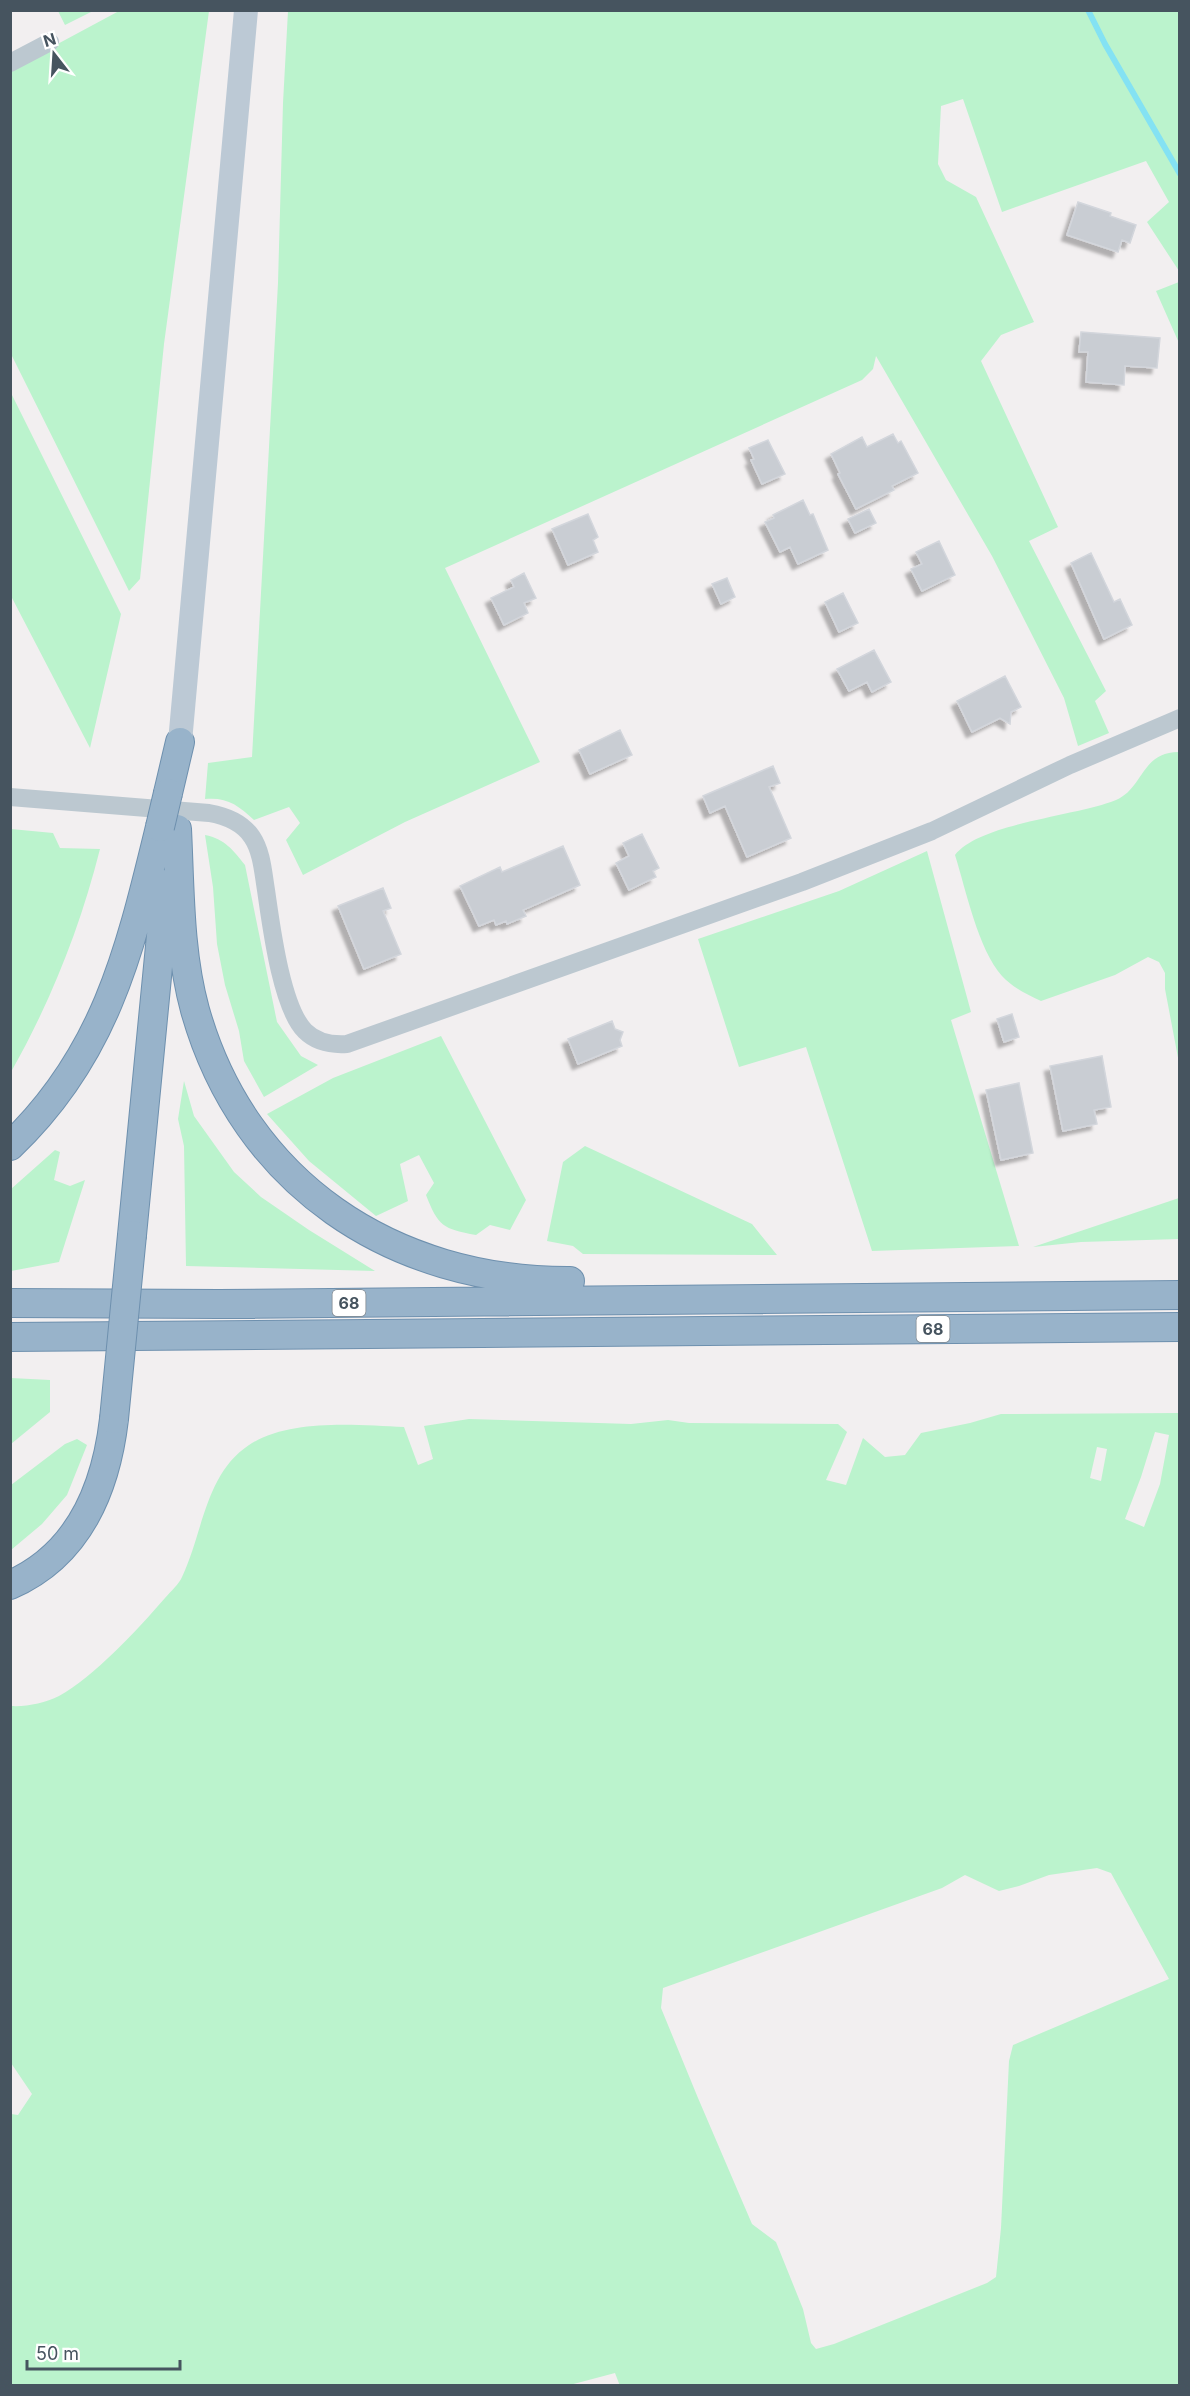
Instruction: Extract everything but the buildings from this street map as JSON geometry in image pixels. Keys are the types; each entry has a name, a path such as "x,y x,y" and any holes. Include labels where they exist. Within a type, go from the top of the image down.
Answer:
{"highway":[{"path":"10,1585 35,1571 53,1557 80,1526 98,1493 104,1475 114,1419 171,793 180,742"},
{"path":"10,1146 60,1088 89,1044 104,1015 117,985 169,828"},
{"path":"169,828 191,993 202,1031 218,1072 245,1121 277,1161 302,1186 345,1219 373,1236 434,1262 492,1276 522,1280 637,1281 687,1299"},
{"name":"68","path":"10,1303 219,1304 1179,1295"},
{"name":"68","path":"10,1337 1179,1327"},
{"path":"10,1351 50,1351 103,1336"}],"main road":[{"path":"180,742 246,10"}],"street":[{"path":"10,63 50,42"},
{"path":"10,797 209,813 222,815 244,827 252,836 261,857 270,919 292,1012 303,1030 311,1036 328,1044 347,1044 802,882 921,836 1070,765 1179,718"}],"green space":[{"path":"58,11 93,11 65,25"},
{"path":"119,11 209,11 164,344 140,579 129,591 11,354 11,69"},
{"path":"288,11 1179,11 1179,271 1147,222 1169,202 1146,161 1002,212 963,99 941,106 938,164 946,180 976,197 1034,322 1001,335 981,361 1058,527 1029,541 1106,691 1095,701 1109,733 1078,746 1064,698 992,556 876,356 873,369 862,380 445,568 540,762 405,822 303,875 286,840 300,823 289,807 254,820 232,803 220,799 205,799 208,763 252,757 278,283"},
{"path":"1180,282 1179,343 1156,291"},
{"path":"11,393 121,614 90,748 11,596"},
{"path":"1180,752 1179,1063 1165,989 1165,973 1159,962 1148,957 1115,975 1041,1001 1025,993 1002,976 986,951 955,855 967,844 985,835 1116,800 1132,787 1157,757"},
{"path":"11,829 53,833 60,848 100,849 74,936 63,964 39,1018 11,1072"},
{"path":"205,835 223,842 245,865 277,1022 301,1056 318,1065 264,1097 244,1061 239,1031 225,985 217,944 213,887"},
{"path":"927,851 971,1012 951,1020 1019,1246 872,1251 806,1047 739,1067 698,939 839,891"},
{"path":"441,1036 526,1200 510,1230 490,1225 476,1235 456,1231 438,1220 426,1195 434,1183 419,1155 400,1164 408,1201 376,1216 309,1161 267,1114 333,1078"},
{"path":"184,1081 194,1116 234,1172 261,1197 375,1271 186,1266 184,1146 178,1119"},
{"path":"585,1146 752,1224 777,1255 583,1254 573,1246 547,1241 563,1162"},
{"path":"55,1150 60,1152 54,1180 70,1186 85,1180 59,1262 11,1271 11,1189"},
{"path":"1179,1198 1179,1239 1081,1242 1033,1247"},
{"path":"11,1378 50,1380 50,1412 11,1444"},
{"path":"1179,1413 1179,2385 620,2386 615,2373 566,2386 11,2385 11,2114 18,2115 32,2094 11,2063 11,1706 42,1703 72,1688 115,1652 175,1588 189,1560 214,1488 234,1457 249,1445 266,1436 324,1425 404,1427 418,1465 433,1459 424,1426 469,1419 631,1424 668,1420 689,1423 838,1424 847,1432 826,1480 846,1485 863,1438 885,1457 905,1455 921,1433 1001,1414","holes":["1155,1432 1169,1435 1160,1484 1144,1527 1125,1519","1097,1447 1107,1449 1101,1481 1090,1478","1097,1868 1111,1873 1169,1979 1013,2045 1009,2061 1001,2228 996,2277 987,2283 834,2344 816,2349 811,2343 803,2309 776,2242 752,2224 698,2098 661,2008 663,1988 942,1888 965,1875 999,1891 1049,1875"]},
{"path":"77,1439 87,1445 67,1495 42,1524 11,1550 11,1485 65,1444"}],"waterway":[{"path":"1088,10 1105,44 1180,174"}]}
